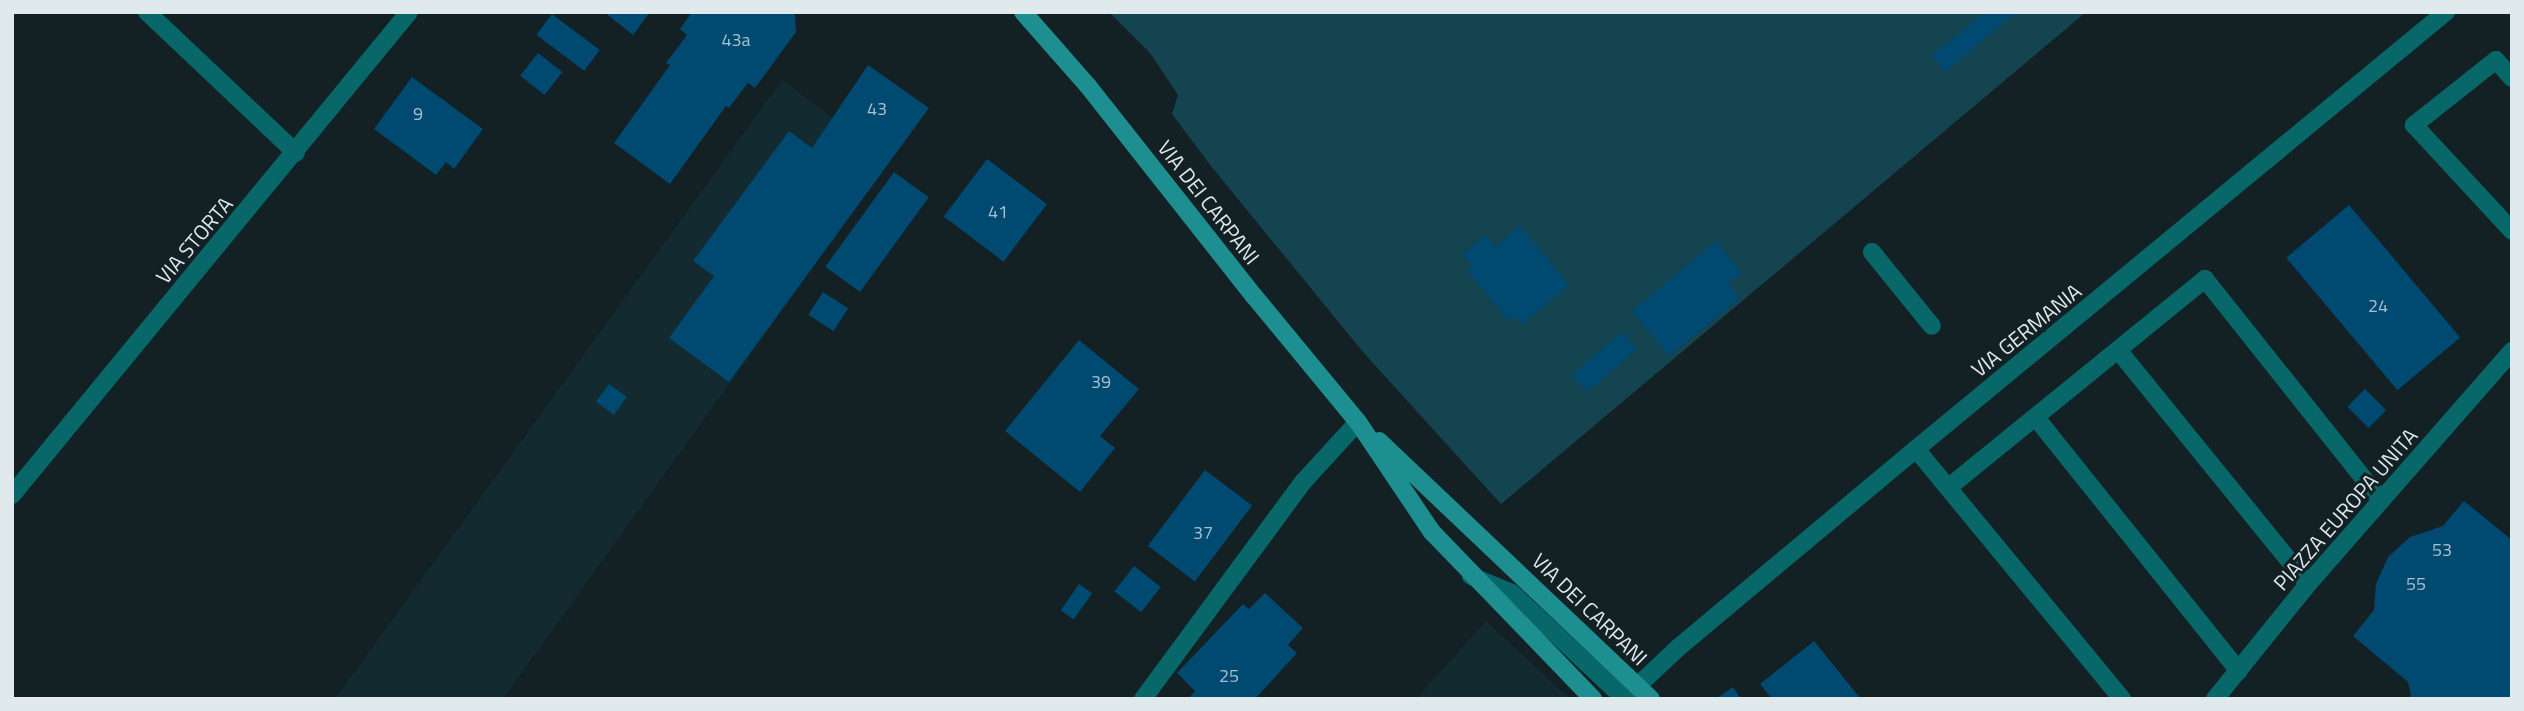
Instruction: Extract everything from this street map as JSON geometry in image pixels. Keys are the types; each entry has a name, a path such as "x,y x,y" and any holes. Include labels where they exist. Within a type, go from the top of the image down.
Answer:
{"street":[{"path":"148,12 296,153"},
{"name":"VIA STORTA","path":"12,495 296,153 409,12"},
{"name":"VIA DEI CARPANI","path":"1023,12 1088,86 1254,296 1358,422 1420,517 1472,576 1593,699"},
{"name":"VIA GERMANIA","path":"1631,692 1916,449 2446,12"},
{"path":"2512,78 2496,60 2414,125 2512,231"},
{"path":"1872,252 1932,326"},
{"path":"1949,487 2037,419 2205,279 2381,500"},
{"path":"2118,350 2308,584"},
{"name":"PIAZZA EUROPA UNITA","path":"2215,699 2308,584 2512,351"},
{"path":"2037,419 2239,671"},
{"path":"1143,699 1303,482 1358,422"},
{"name":"VIA DEI CARPANI","path":"1358,422 1452,507 1631,692"},
{"path":"1916,449 2122,699"},
{"name":"VIA DEI CARPANI","path":"1472,576 1512,593 1617,691 1631,692 1651,699"}],"shaded area":[{"path":"1109,12 2086,12 1501,504 1363,352 1211,166 1172,114 1178,95 1150,53"},
{"path":"782,80 890,160 503,699 335,699"},
{"path":"1486,621 1570,699 1416,699"}],"building":[{"path":"604,12 650,12 633,35"},
{"path":"692,12 791,12 795,15 796,32 755,88 748,83 729,108 726,106 670,184 614,143 670,65 666,63 687,35 680,29"},
{"path":"1985,12 2017,12 1945,72 1932,56"},
{"path":"552,14 600,50 584,71 536,35"},
{"path":"538,53 562,72 545,95 520,76"},
{"path":"868,65 929,108 729,382 669,338 714,276 693,261 789,131 812,148"},
{"path":"412,77 483,129 454,169 446,162 436,175 374,129"},
{"path":"987,159 1047,204 1004,262 944,217"},
{"path":"894,172 929,197 860,292 825,267"},
{"path":"2349,205 2460,338 2397,390 2286,258"},
{"path":"1520,226 1569,285 1521,325 1513,316 1508,320 1467,271 1472,266 1463,255 1486,235 1495,247"},
{"path":"1716,241 1742,273 1728,283 1740,298 1669,356 1632,311"},
{"path":"823,292 848,308 833,331 808,315"},
{"path":"1622,332 1637,350 1586,392 1571,374"},
{"path":"1079,340 1139,389 1100,436 1115,448 1080,492 1005,431"},
{"path":"609,384 627,397 614,415 596,402"},
{"path":"2365,389 2386,410 2369,428 2347,407"},
{"path":"1205,470 1252,506 1195,581 1148,546"},
{"path":"2464,501 2512,540 2512,699 2408,699 2411,695 2408,682 2353,636 2374,610 2376,584 2388,557 2410,537 2443,526"},
{"path":"1134,566 1161,587 1141,612 1114,591"},
{"path":"1079,584 1092,593 1074,619 1061,610"},
{"path":"1265,593 1303,628 1288,645 1297,653 1255,699 1188,699 1195,691 1177,673 1243,604 1249,609"},
{"path":"1814,641 1861,699 1772,699 1760,684"},
{"path":"1733,687 1741,699 1716,699"}]}
